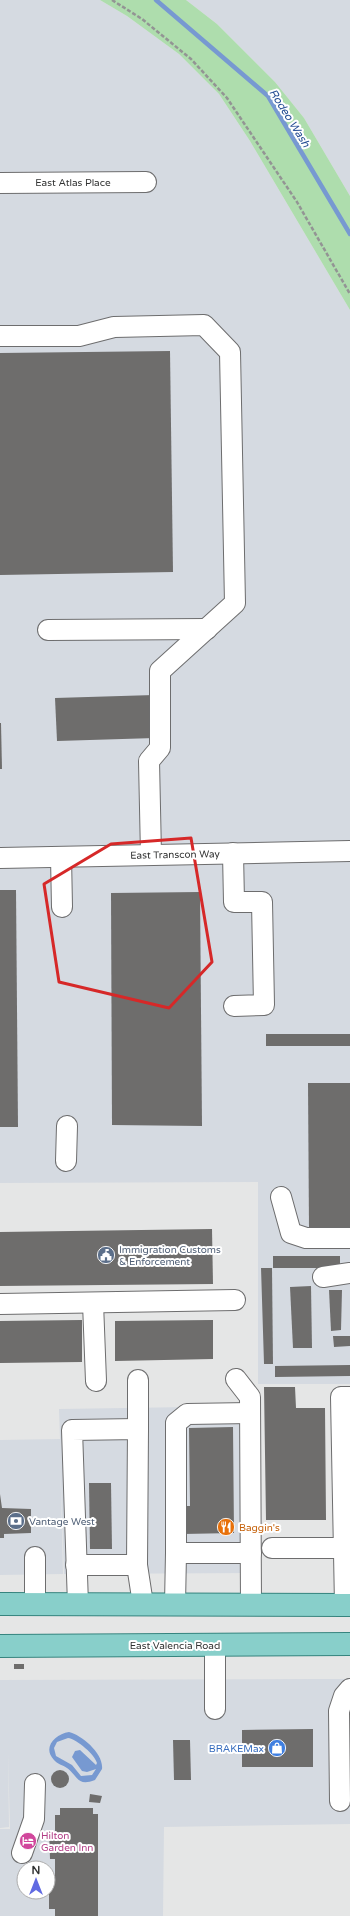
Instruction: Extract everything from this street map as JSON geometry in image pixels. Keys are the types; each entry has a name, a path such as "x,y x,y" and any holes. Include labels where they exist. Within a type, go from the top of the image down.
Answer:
{"main road":[{"path":"0,1604 347,1605"},
{"name":"East Valencia Road","path":"0,1646 350,1644"}],"street":[{"name":"East Atlas Place","path":"0,182 146,182"},
{"path":"0,336 79,336 114,327 204,325 230,352 235,603 160,671 160,748 149,761 151,855"},
{"path":"48,630 207,629"},
{"name":"East Transcon Way","path":"0,858 350,851"},
{"path":"233,853 234,902 262,902 264,1005 234,1006"},
{"path":"61,856 62,907"},
{"path":"66,1161 67,1126"},
{"path":"281,1197 291,1233 306,1238 350,1238"},
{"path":"323,1277 350,1273"},
{"path":"0,1304 235,1300"},
{"path":"93,1303 96,1381"},
{"path":"236,1379 250,1397 251,1604"},
{"path":"138,1380 137,1565 143,1604"},
{"path":"347,1605 344,1548 341,1397 350,1397"},
{"path":"175,1604 176,1424 187,1414 250,1413"},
{"path":"78,1604 72,1430 138,1430"},
{"path":"76,1565 84,1553 80,1458 84,1442 92,1436 106,1434 122,1440 138,1474"},
{"path":"272,1548 344,1548"},
{"path":"176,1553 251,1553"},
{"path":"35,1604 36,1557"},
{"path":"76,1565 137,1565"},
{"path":"215,1644 215,1709"},
{"path":"340,1801 339,1711 344,1696 350,1689"},
{"path":"22,1853 34,1819 36,1784"}],"path":[{"path":"112,0 142,19 191,59 227,98 297,202 350,294"}],"highlighted area":[{"path":"191,838 212,962 169,1008 59,982 44,884 111,844"}],"shaded area":[{"path":"0,0 100,0 127,16 179,54 219,94 250,141 350,310 350,1384 258,1384 258,1182 0,1183"},
{"path":"186,0 350,0 350,196 304,118 275,82 217,24"},
{"path":"260,1406 261,1573 64,1574 60,1454 63,1574 0,1575 0,1440 60,1439 59,1409"},
{"path":"350,1679 350,1824 164,1827 163,1916 0,1916 0,1829 10,1829 8,1752 9,1827 0,1828 0,1680"}],"green space":[{"path":"100,0 186,0 217,24 275,82 304,118 350,196 350,310 250,141 219,94 179,54 127,16"}],"water":[{"path":"69,1732 86,1741 100,1757 102,1769 95,1780 85,1782 78,1780 71,1771 55,1761 51,1755 49,1751 52,1742 64,1733","holes":["68,1738 85,1748 96,1760 96,1765 80,1750 75,1751 72,1757 82,1771 87,1772 96,1769 92,1775 81,1776 72,1765 56,1756 54,1748 57,1742"]}],"building":[{"path":"170,351 173,572 0,575 0,353"},
{"path":"154,695 155,738 57,741 55,698"},
{"path":"1,723 2,769 0,769"},
{"path":"0,890 16,890 18,1127 0,1127"},
{"path":"200,892 202,1126 112,1125 111,893"},
{"path":"266,1034 350,1034 350,1046 266,1046"},
{"path":"308,1083 350,1083 350,1229 309,1229"},
{"name":"Immigration Customs & Enforcement","path":"212,1229 213,1284 0,1286 0,1232"},
{"path":"273,1256 340,1256 340,1268 273,1268"},
{"path":"261,1268 272,1268 273,1364 264,1364"},
{"path":"311,1286 312,1348 293,1348 290,1287"},
{"path":"329,1290 342,1290 341,1330 331,1331"},
{"path":"82,1320 82,1362 0,1363 0,1321"},
{"path":"213,1320 213,1359 115,1361 115,1321"},
{"path":"333,1336 350,1336 350,1346 334,1347"},
{"path":"350,1365 350,1376 275,1377 275,1366"},
{"path":"264,1387 295,1387 296,1408 325,1408 326,1520 266,1520"},
{"path":"233,1427 234,1533 183,1534 183,1506 190,1506 189,1428"},
{"path":"89,1483 111,1483 112,1549 90,1549"},
{"name":"Vantage West","path":"0,1494 2,1508 31,1509 31,1533 4,1534 4,1538 0,1538"},
{"path":"14,1664 24,1664 24,1669 14,1669"},
{"name":"BRAKEMax","path":"313,1729 313,1767 242,1767 242,1730"},
{"path":"173,1740 190,1740 191,1780 174,1780"},
{"path":"60,1770 66,1773 69,1779 66,1785 60,1788 54,1785 51,1779 54,1773"},
{"path":"90,1794 102,1796 100,1803 89,1802"},
{"path":"60,1808 93,1808 93,1814 98,1814 98,1916 55,1916 55,1909 49,1909 49,1900 56,1900 56,1860 50,1859 49,1831 55,1831 55,1815 60,1815"}],"waterway":[{"name":"Rodeo Wash","path":"156,0 268,96 350,234"}],"place":[{"name":"Immigration Customs & Enforcement","path":"106,1255"},
{"name":"Vantage West","path":"16,1521"},
{"name":"Baggin's","path":"226,1527"},
{"name":"BRAKEMax","path":"277,1748"},
{"name":"Hilton Garden Inn","path":"28,1841"}]}
